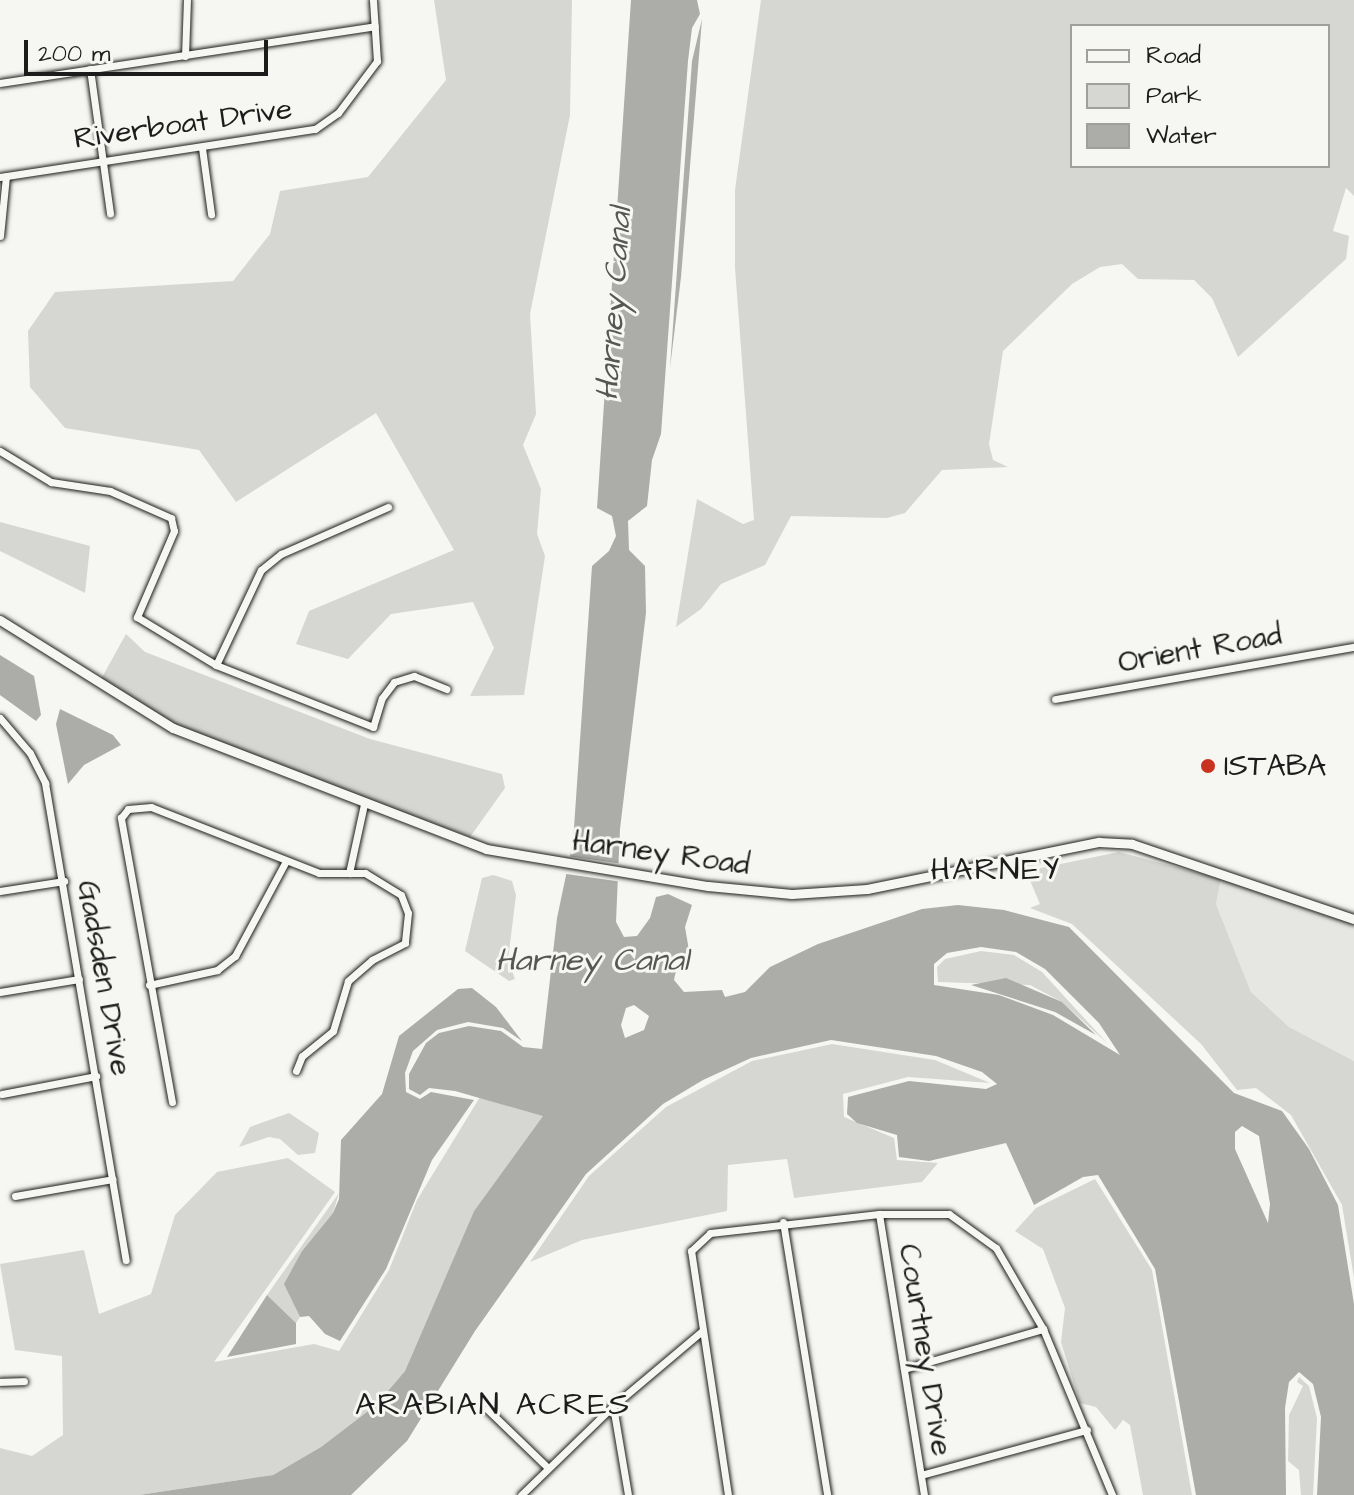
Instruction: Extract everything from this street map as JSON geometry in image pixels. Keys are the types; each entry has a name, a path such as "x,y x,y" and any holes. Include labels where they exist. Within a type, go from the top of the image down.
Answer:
{"street":[{"path":"185,56 187,0"},
{"name":"Riverboat Drive","path":"3,176 315,129 338,113 377,61 373,0"},
{"path":"0,83 375,26"},
{"path":"90,69 106,160 110,214"},
{"path":"202,148 211,214"},
{"path":"0,236 3,176"},
{"path":"1,454 51,482 110,491 171,518 174,531 137,617 216,665 373,727 382,698 394,682 414,676 447,689"},
{"path":"216,665 261,570 281,554 388,507"},
{"name":"Harney Road","path":"0,620 173,728 451,840 556,863 792,894 867,889 1099,842 1132,844 1354,919"},
{"name":"Orient Road","path":"1055,699 1354,647"},
{"name":"Gadsden Drive","path":"0,718 30,753 45,783 126,1260"},
{"path":"349,873 364,804"},
{"path":"172,1102 121,818 128,809 151,807 319,873 365,873 394,887 408,913 410,929 405,943 372,960 348,981 333,1031 302,1056 296,1071"},
{"path":"149,985 217,970 235,956 286,861"},
{"path":"0,891 64,881"},
{"path":"0,992 79,979"},
{"path":"2,1094 96,1076"},
{"path":"15,1196 113,1179"},
{"path":"728,1495 691,1251 710,1233 783,1222 879,1214 949,1214 996,1248 1043,1329 1112,1495"},
{"name":"Courtney Drive","path":"879,1214 924,1495"},
{"path":"783,1222 827,1495"},
{"path":"904,1369 1043,1329"},
{"path":"521,1495 613,1406 701,1332"},
{"path":"0,1382 24,1381"},
{"path":"613,1406 628,1495"},
{"path":"487,1409 548,1468"},
{"path":"921,1475 1087,1430"}],"shaded area":[{"path":"1221,879 1354,923 1354,1061 1289,1027 1251,992 1216,904"}],"green space":[{"path":"434,0 572,0 570,115 530,314 536,414 523,445 541,489 537,534 545,556 524,695 470,696 494,648 473,602 391,614 348,659 296,644 309,611 454,550 376,413 236,502 199,450 65,428 30,387 28,331 55,292 233,281 270,234 280,191 368,177 446,80"},
{"path":"761,0 1354,0 1354,196 1346,188 1333,231 1349,236 1346,259 1238,357 1212,298 1194,280 1138,279 1122,264 1100,267 1072,284 1003,351 989,444 993,460 1008,467 942,470 905,513 887,518 791,516 765,565 721,584 701,609 676,627 697,499 743,524 754,520 735,268 735,190"},
{"path":"0,522 90,546 85,593 0,551"},
{"path":"126,634 145,652 370,739 502,774 505,788 470,837 191,733 100,681"},
{"path":"1119,852 1221,879 1216,904 1251,992 1289,1027 1354,1061 1354,1278 1342,1205 1291,1115 1256,1088 1237,1090 1201,1044 1072,924 1030,908 1040,904 1026,871"},
{"path":"493,875 512,881 516,895 508,960 515,979 509,981 465,951 482,878"},
{"path":"981,951 1014,955 1042,972 1107,1043 1062,1002 1030,985 938,982 937,967 945,959"},
{"path":"832,1044 935,1060 990,1083 908,1077 843,1094 844,1117 894,1138 897,1160 938,1163 922,1182 794,1198 787,1159 728,1165 727,1211 582,1240 530,1262 589,1176 666,1107 752,1061"},
{"path":"480,1097 544,1115 474,1211 405,1371 376,1405 321,1447 273,1475 139,1495 0,1495 0,1448 32,1456 63,1435 62,1356 15,1350 0,1264 84,1250 99,1314 151,1294 175,1215 217,1172 288,1158 335,1192 214,1362 314,1344 339,1351 389,1270 417,1200"},
{"path":"289,1113 319,1133 315,1153 298,1155 280,1139 269,1137 239,1147 250,1127"},
{"path":"1095,1179 1152,1270 1192,1495 1143,1495 1130,1425 1123,1420 1115,1430 1096,1407 1080,1403 1061,1342 1065,1308 1043,1249 1015,1231 1036,1208"},
{"path":"339,1193 333,1213 302,1251 296,1267 289,1294 300,1317 296,1323 267,1295"},
{"path":"1299,1377 1309,1386 1317,1418 1313,1495 1301,1495 1299,1470 1288,1461 1289,1415 1303,1386 1297,1382"}],"water":[{"name":"Harney Canal","path":"631,0 697,0 700,14 692,28 688,61 661,434 652,460 647,506 628,521 629,550 645,566 646,613 620,829 616,922 624,937 637,936 650,918 656,897 668,894 692,905 685,927 691,962 688,968 677,966 674,980 684,992 722,990 725,997 745,992 770,967 818,944 922,909 958,905 1004,910 1069,927 1234,1093 1282,1111 1309,1149 1338,1205 1354,1304 1354,1495 1317,1495 1321,1417 1313,1384 1299,1372 1289,1382 1285,1408 1286,1495 1196,1495 1155,1269 1098,1175 1083,1177 1034,1205 1006,1143 929,1161 899,1157 897,1135 857,1123 847,1114 848,1097 909,1081 986,1089 997,1084 982,1072 936,1056 831,1040 751,1058 703,1080 663,1104 586,1174 475,1331 407,1441 351,1495 139,1495 273,1475 321,1447 376,1405 405,1371 474,1211 543,1116 455,1091 429,1088 420,1095 409,1089 409,1074 426,1043 439,1033 469,1026 501,1031 523,1047 542,1049 557,918 573,842 592,566 609,551 616,536 612,516 597,508","holes":["981,947 1016,952 1045,969 1099,1023 1120,1055 1053,1015 999,995 934,985 934,964 947,953","634,1005 649,1016 644,1030 625,1038 621,1025 626,1008","1242,1126 1259,1136 1270,1204 1268,1223 1235,1149 1235,1132"]},
{"path":"702,19 681,277 670,368 692,61"},
{"path":"0,655 34,676 41,715 36,721 0,695"},
{"path":"60,709 113,735 121,745 84,765 68,784 56,724"},
{"path":"1006,978 1062,1002 1096,1035 1055,1012 971,985"},
{"path":"472,988 496,1007 522,1041 503,1028 468,1022 437,1030 413,1051 405,1073 406,1092 420,1099 431,1092 474,1100 432,1160 386,1269 340,1341 325,1334 309,1316 300,1317 284,1284 302,1251 333,1213 339,1199 341,1140 382,1094 399,1036 458,989"},
{"path":"267,1295 296,1323 296,1344 227,1357"}],"pier":[{"path":"567,856 623,864 621,882 564,874"}],"place":[{"name":"ISTABA","path":"1208,766"}],"district":[{"name":"HARNEY","path":"996,870"},
{"name":"ARABIAN ACRES","path":"493,1405"}]}
